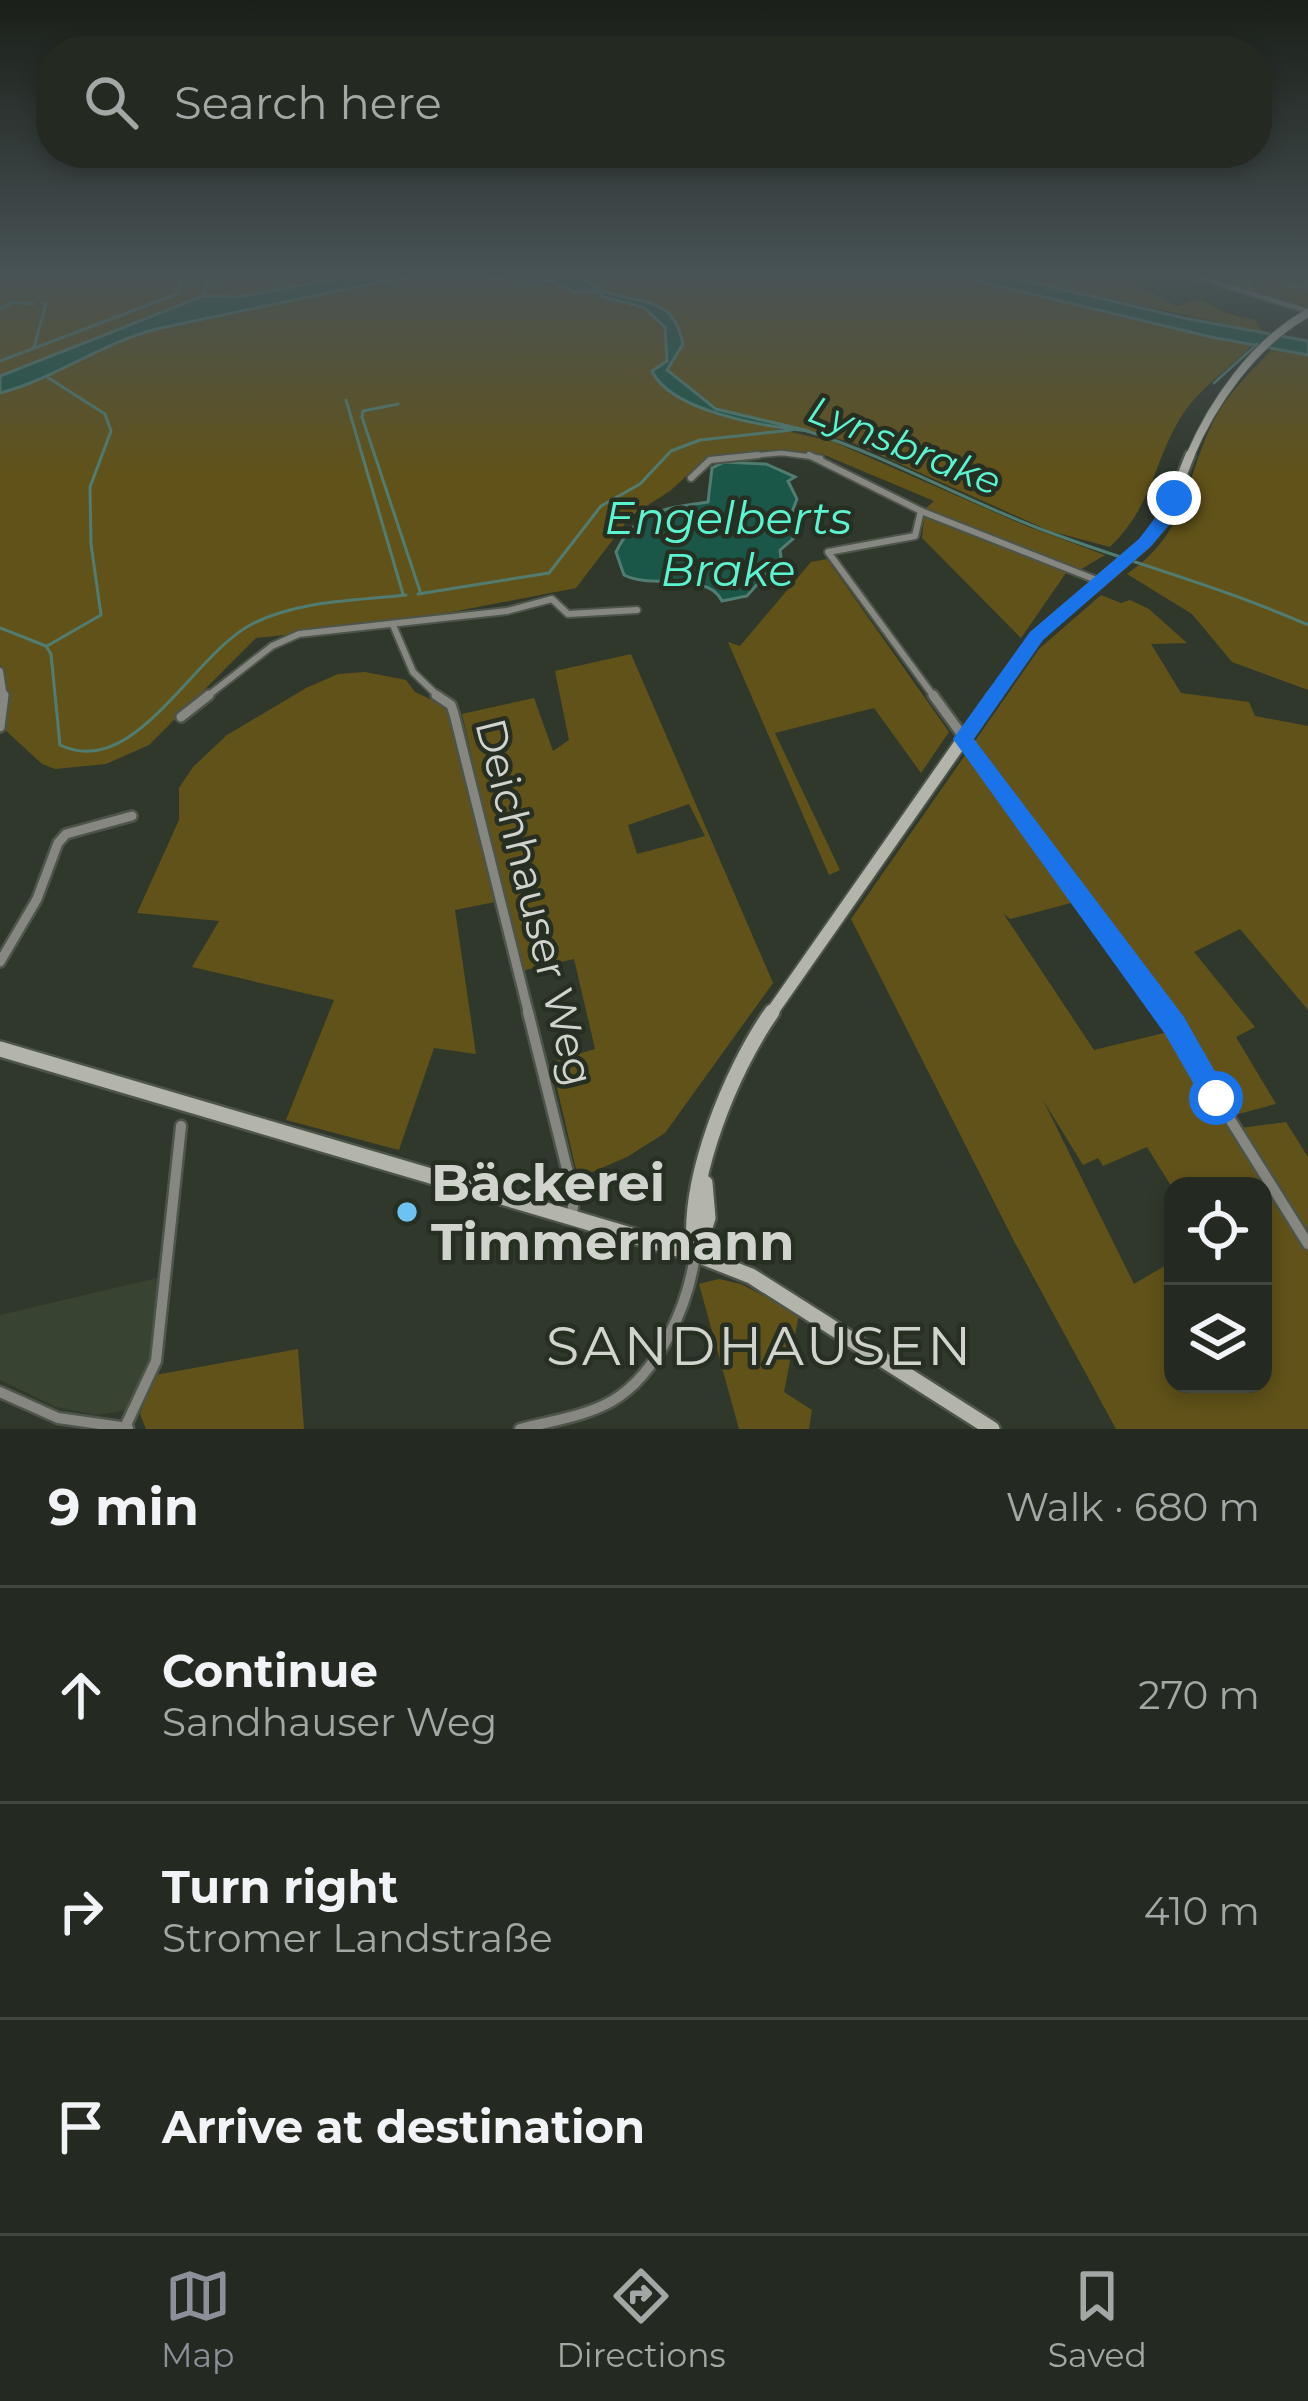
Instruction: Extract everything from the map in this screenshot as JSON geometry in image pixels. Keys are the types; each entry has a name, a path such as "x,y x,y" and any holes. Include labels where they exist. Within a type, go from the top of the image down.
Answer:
{"main road":[{"path":"695,1254 708,1230 711,1205 705,1180 718,1119 752,1040 1036,636 1129,557 1170,510 1209,409 1272,341"},
{"path":"0,1049 695,1254 784,1295 992,1429"}],"street":[{"path":"691,478 710,460 782,453 817,456 921,511 1099,581"},
{"path":"921,511 915,536 828,552 1174,1026 1308,1244"},
{"path":"182,717 283,638 507,611 551,599 568,614 637,610"},
{"name":"Deichhauser Weg","path":"393,626 411,674 423,689 451,705 458,724 574,1197 572,1217"},
{"path":"0,671 4,698 0,727"},
{"path":"0,962 37,899 58,843 66,834 132,816"},
{"path":"0,1392 58,1418 128,1427 156,1361 182,1126"},
{"path":"520,1429 614,1400 628,1388 658,1349 684,1300 694,1274 695,1254"}],"shaded area":[{"path":"0,341 90,341 0,376"},
{"path":"666,341 668,356 659,382 713,414 834,442 1105,555 1078,571 925,509 934,501 822,454 767,450 706,458 670,491 631,516 576,588 390,624 256,638 149,745 106,764 55,769 42,764 3,728 0,393 116,343"},
{"path":"675,341 1229,341 1251,346 1185,411 1135,516 1110,547 1050,531 851,442 722,411 667,370"},
{"path":"1271,350 1308,355 1308,690 1232,662 1192,614 1127,574 1147,558 1173,525 1216,417"},
{"path":"932,516 1068,570 1021,638 922,538 924,518"},
{"path":"827,559 949,732 921,773 874,708 775,733 840,870 829,875 728,642 740,646 811,562"},
{"path":"1101,595 1149,609 1187,643 1151,644 1181,693 1249,702 1255,716 1308,726 1308,1010 1240,929 1194,952 1255,1027 1236,1037 1276,1104 1235,1115 1241,1128 1286,1122 1308,1157 1308,1429 1116,1429 1015,1243 851,919 1039,649","holes":["1075,902 1168,1032 1094,1050 1003,913 1010,919"]},
{"path":"631,654 773,983 665,1133 627,1157 578,1178 551,1062 595,1049 574,959 521,971 462,714 534,698 553,751 569,740 555,671","holes":["689,804 705,836 637,854 628,825"]},
{"path":"365,672 406,680 415,692 447,707 495,902 455,910 476,1054 434,1048 399,1150 286,1120 334,1000 192,967 219,921 137,913 179,820 179,788 193,767 227,735 306,688 338,674"},
{"path":"161,1277 152,1363 127,1410 97,1415 56,1407 0,1380 0,1315"},
{"path":"719,1279 741,1284 799,1314 784,1392 812,1410 809,1429 739,1429 699,1284"},
{"path":"298,1349 304,1429 146,1429 140,1414 155,1375"}],"water":[{"path":"90,341 123,341 0,393 0,376"},
{"path":"666,341 682,341 667,370 716,409 809,431 769,426 699,407 662,385 652,371 667,361"},
{"path":"1231,341 1308,341 1308,355"},
{"name":"Engelberts Brake","path":"724,462 766,464 795,477 788,481 797,499 790,517 793,539 747,596 722,601 704,586 624,575 616,552 633,527 666,509 708,502 712,468"}],"waterway":[{"path":"34,347 36,341"},
{"path":"0,361 54,341"},
{"path":"1214,383 1257,344"},
{"path":"47,377 105,414 111,431 90,487 91,544 101,615 47,646"},
{"path":"346,400 403,594"},
{"path":"398,404 363,411 362,417 420,591"},
{"path":"418,594 549,573 601,506 640,484 671,451 700,440 792,430"},
{"name":"Lynsbrake","path":"807,431 1046,531 1308,625"},
{"path":"0,628 46,646 51,654 60,745 87,751 113,746 137,731 252,624 308,606 406,595"}],"place":[{"name":"Bäckerei Timmermann","path":"407,1212"}],"district":[{"name":"SANDHAUSEN","path":"760,1346"}],"route":[{"path":"1174,498 1164,521 1145,542 1036,636 963,739 1174,1026 1216,1098"}]}
